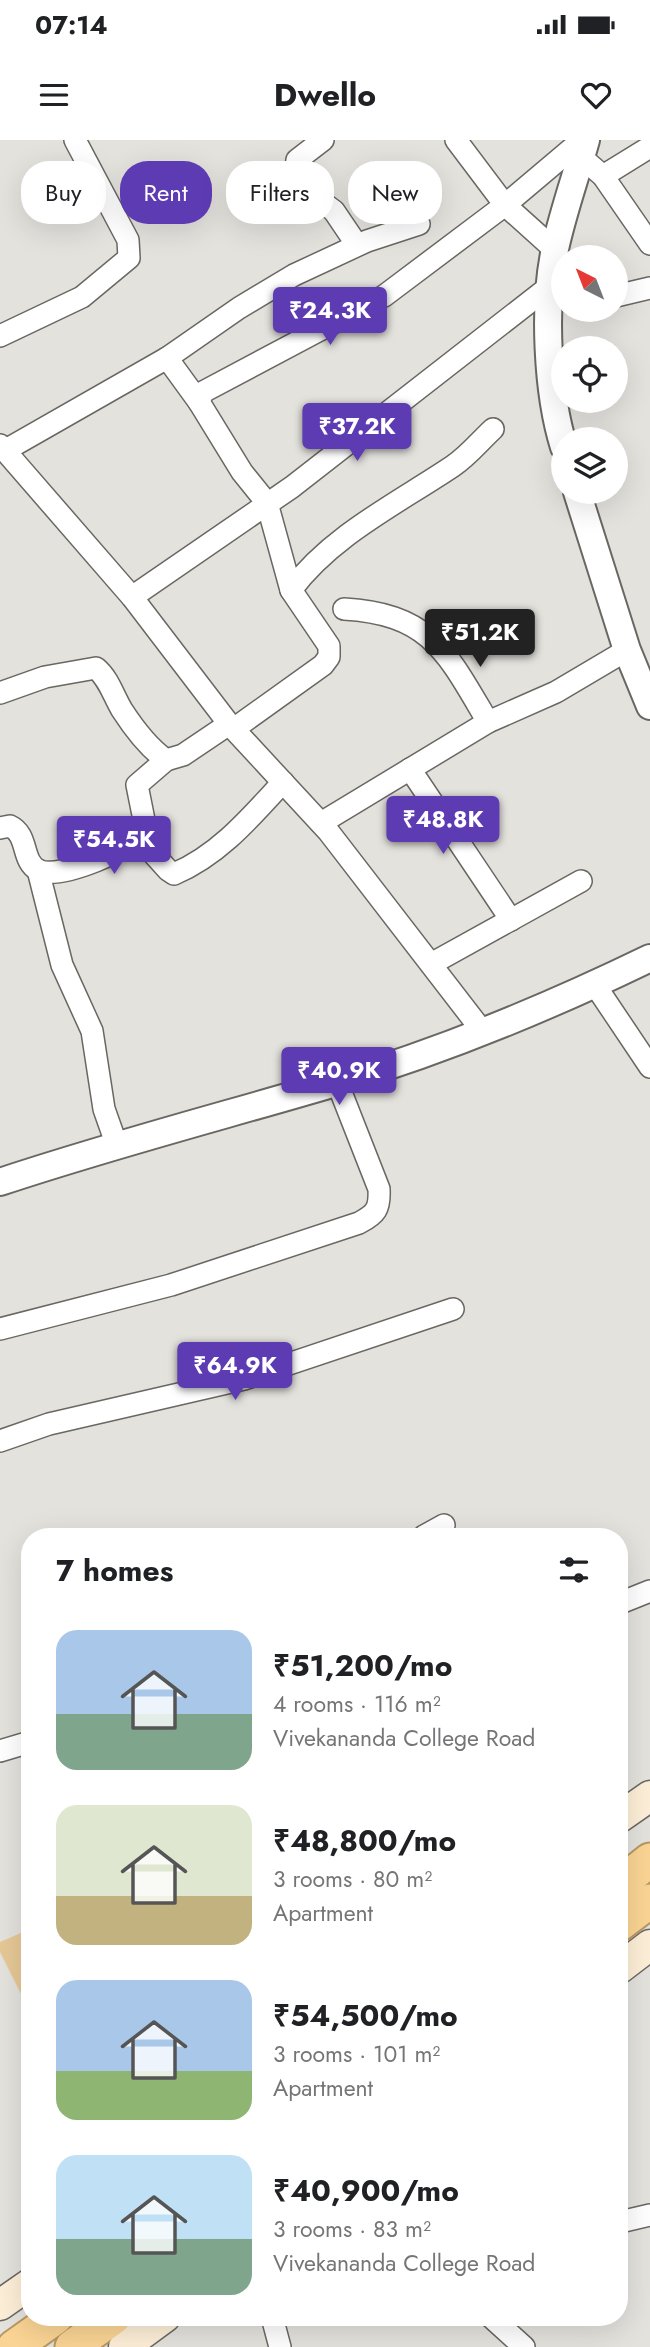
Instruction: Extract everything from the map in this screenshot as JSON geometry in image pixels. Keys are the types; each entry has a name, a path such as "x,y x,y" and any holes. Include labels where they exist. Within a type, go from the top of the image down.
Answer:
{"highway":[{"path":"628,1878 650,1860"},
{"path":"628,1918 650,1901"},
{"path":"13,2347 43,2326"},
{"path":"72,2347 101,2326"}],"main road":[{"path":"628,1811 650,1796"},
{"path":"628,1962 650,1945"},
{"path":"0,2305 21,2290"},
{"path":"124,2347 153,2326"}],"street":[{"path":"0,336 82,297 129,258 128,240 75,140"},
{"path":"323,140 297,160 295,174 314,196 334,211 357,245"},
{"path":"456,140 505,205 551,246"},
{"path":"199,402 203,392 220,381 384,296 583,146"},
{"path":"583,146 650,244"},
{"path":"556,245 583,146"},
{"path":"603,176 650,147"},
{"path":"419,225 357,245 283,281 167,358 2,448 132,597 232,726 321,823 483,1032"},
{"path":"628,293 650,288"},
{"path":"132,597 551,303"},
{"path":"553,322 550,365 558,427"},
{"path":"0,828 10,826 21,834 29,861 38,870 49,873 97,860 140,839 146,830 137,785 166,760 183,755 290,690 329,657 329,646 291,590 267,503 242,472 199,402 167,358"},
{"path":"291,590 318,559 400,498 455,464 494,429"},
{"path":"581,504 627,650 650,706"},
{"path":"344,608 388,613 423,630 447,657 488,722"},
{"path":"321,823 488,722 556,692 627,650"},
{"path":"0,692 45,677 96,668 104,675 123,711 156,752 166,760"},
{"path":"410,769 511,920"},
{"path":"140,839 174,874 232,837 284,782"},
{"path":"38,870 62,965 92,1031 104,1109 116,1143"},
{"path":"431,964 581,881"},
{"path":"0,1182 116,1143 337,1083 483,1032 595,985 650,958"},
{"path":"595,985 650,1067"},
{"path":"0,1329 171,1285 359,1223 375,1214 380,1205 379,1189 337,1083"},
{"path":"0,1441 48,1424 244,1379 453,1309"},
{"path":"439,1528 444,1525"},
{"path":"628,1600 650,1591"},
{"path":"0,1751 21,1745"},
{"path":"628,2220 650,2215"},
{"path":"275,2326 281,2347"},
{"path":"501,2326 524,2347"}],"shaded area":[{"path":"21,1933 21,1994 0,1952 0,1942"}]}
